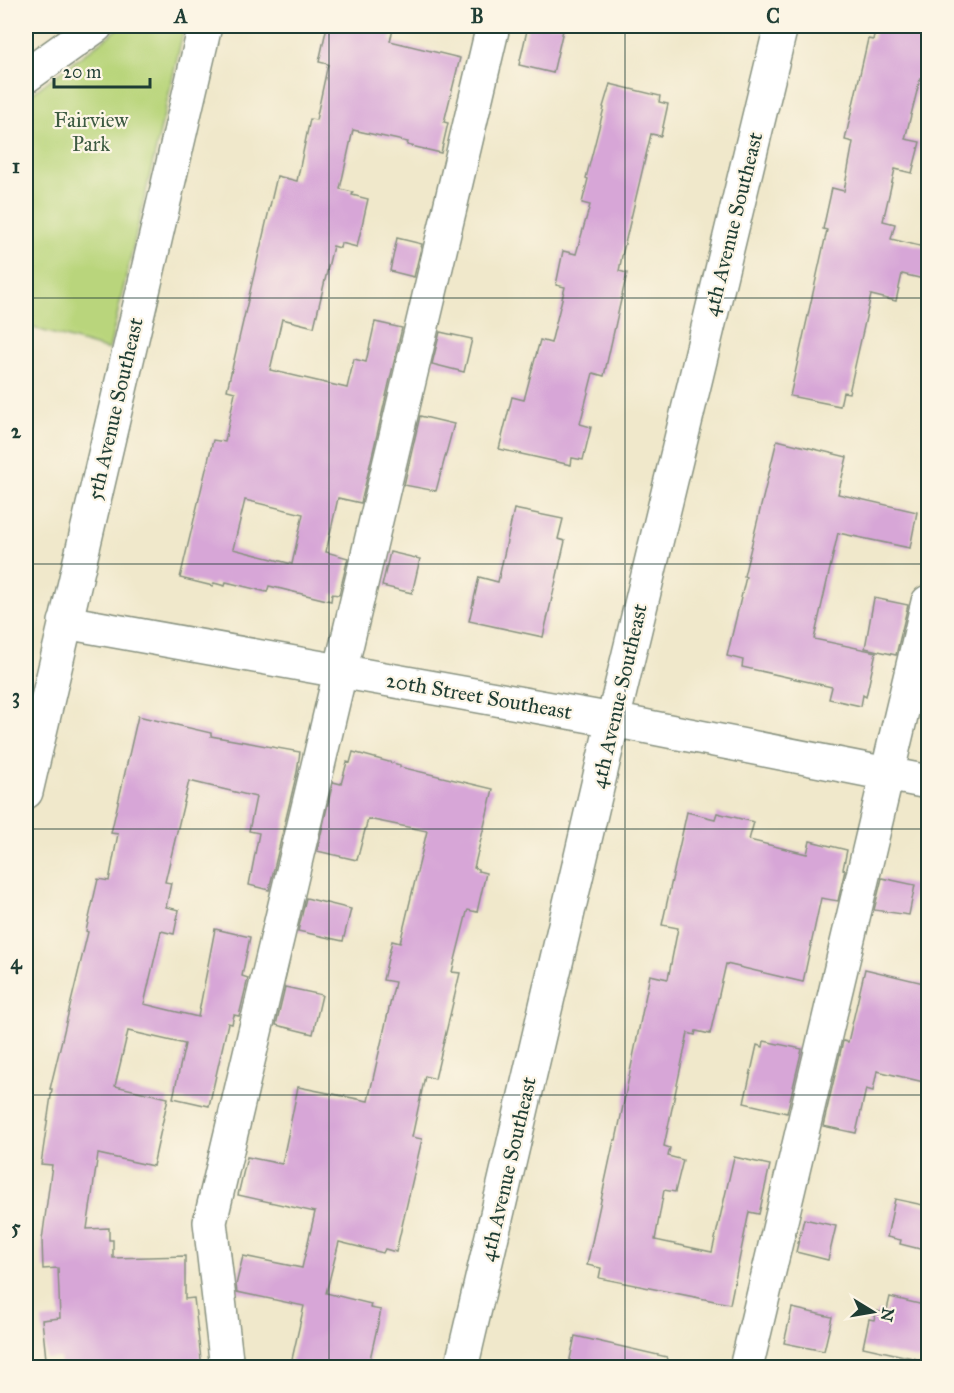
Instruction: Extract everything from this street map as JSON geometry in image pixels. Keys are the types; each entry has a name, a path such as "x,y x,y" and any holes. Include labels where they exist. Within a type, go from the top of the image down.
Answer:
{"street":[{"path":"26,76 96,26"},
{"name":"5th Avenue Southeast","path":"26,792 205,26"},
{"path":"227,1368 210,1222 493,26"},
{"name":"4th Avenue Southeast","path":"462,1368 613,720 780,26"},
{"path":"746,1368 928,602"},
{"name":"20th Street Southeast","path":"65,622 613,720 928,782"}],"green space":[{"name":"Fairview Park","path":"122,26 184,26 184,29 109,350 26,326 26,98"}],"building":[{"path":"327,26 394,26 390,41 460,58 444,122 448,123 441,153 407,145 408,142 353,130 340,189 368,199 357,247 341,243 340,248 333,246 314,327 282,319 270,370 347,388 354,359 366,362 375,322 402,328 361,503 338,498 326,552 348,558 339,595 332,594 331,601 269,586 267,592 226,582 225,586 214,583 213,586 180,578 213,440 225,442 235,392 227,390 277,176 297,181 310,119 316,120 328,64 319,62","holes":["245,500 303,514 292,564 233,549"]},
{"path":"528,26 564,26 553,73 519,65"},
{"path":"876,26 928,26 928,54 923,79 920,79 905,139 920,142 912,173 895,169 883,221 895,224 891,239 928,248 928,280 902,274 896,301 871,295 849,393 843,392 840,406 790,396 827,230 823,229 832,188 844,191 853,142 845,140 868,39 873,40"},
{"path":"610,84 660,96 659,102 668,104 661,136 651,134 622,256 619,271 627,273 604,376 593,373 580,424 591,427 583,460 572,458 571,465 499,449 512,397 524,400 540,340 551,343 565,287 556,285 563,251 576,254 590,205 582,203 588,179 586,178"},
{"path":"397,238 422,244 414,277 390,271"},
{"path":"440,332 472,339 464,372 432,364"},
{"path":"420,416 454,424 436,491 404,485"},
{"path":"777,440 847,457 838,494 917,512 910,548 838,533 814,639 876,652 866,697 863,695 861,706 829,699 832,687 742,667 743,660 727,656"},
{"path":"514,509 563,519 558,539 565,541 543,637 469,621 479,577 498,582"},
{"path":"390,552 420,559 412,593 382,586"},
{"path":"874,598 908,605 896,655 865,648"},
{"path":"138,716 211,733 211,736 300,752 269,890 249,885 259,833 249,831 256,797 189,781 165,882 171,883 166,907 179,910 174,934 161,931 144,1004 198,1017 215,929 250,937 242,976 248,978 239,1016 234,1015 232,1024 228,1023 209,1106 173,1098 185,1044 128,1031 115,1086 168,1098 153,1166 98,1154 87,1229 109,1228 109,1240 113,1240 113,1258 185,1256 185,1299 194,1298 202,1368 61,1368 60,1358 46,1359 42,1320 60,1318 58,1268 43,1269 42,1240 52,1165 41,1164 52,1089 50,1089 88,932 86,931 98,879 109,881 118,834 111,833"},
{"path":"353,752 400,765 400,767 493,789 474,868 486,873 477,912 468,910 467,912 452,972 460,973 435,1079 425,1076 412,1137 422,1139 396,1252 385,1249 383,1253 339,1242 326,1293 371,1304 370,1308 381,1310 368,1368 290,1368 304,1306 237,1292 236,1285 243,1256 302,1268 315,1212 238,1195 247,1157 282,1164 298,1087 368,1101 395,982 383,980 392,941 400,943 427,831 368,819 357,860 317,851 333,782 341,784 347,762 350,763"},
{"path":"687,812 715,819 717,813 754,822 749,840 807,854 810,841 847,850 838,901 821,898 803,982 726,964 710,1034 696,1031 695,1035 688,1033 664,1146 670,1148 668,1156 683,1160 675,1192 664,1190 655,1240 712,1252 734,1157 770,1165 759,1214 749,1212 730,1304 599,1278 601,1268 587,1265 614,1140 616,1140 650,975 668,979 678,928 662,925"},
{"path":"882,878 915,885 909,915 874,910"},
{"path":"306,898 351,909 343,941 298,931"},
{"path":"865,969 928,984 928,1083 877,1071 873,1091 866,1089 856,1133 823,1126 843,1041 848,1042"},
{"path":"285,987 322,995 313,1034 276,1025"},
{"path":"764,1041 802,1049 787,1113 744,1103 757,1045 763,1047"},
{"path":"895,1199 928,1206 928,1251 900,1244 901,1240 887,1237"},
{"path":"804,1219 836,1226 828,1260 796,1252"},
{"path":"890,1297 928,1306 928,1332 922,1360 863,1347 869,1319 874,1320 877,1311 886,1314"},
{"path":"792,1308 832,1317 824,1351 784,1343"},
{"path":"575,1336 667,1357 665,1368 568,1368"}]}
